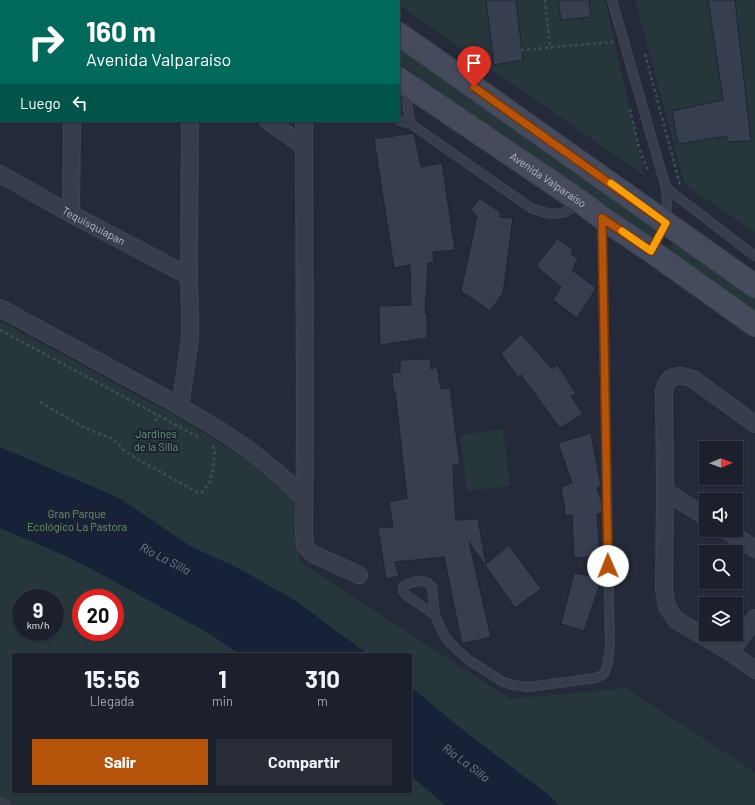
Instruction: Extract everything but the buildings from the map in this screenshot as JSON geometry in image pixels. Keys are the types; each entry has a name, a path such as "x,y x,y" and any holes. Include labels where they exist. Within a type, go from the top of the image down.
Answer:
{"main road":[{"path":"400,35 755,286"},
{"name":"Avenida Valparaíso","path":"404,82 581,202 755,325"}],"street":[{"path":"71,214 72,122"},
{"path":"180,407 190,339 190,122"},
{"path":"269,122 304,146"},
{"path":"304,122 305,546 313,554 359,575"},
{"name":"Tequisquiapan","path":"0,174 71,214 189,276"},
{"path":"0,308 218,429 248,449 280,475 304,498"},
{"path":"753,664 676,620 667,607 664,590 664,390 668,380 676,376 693,379 755,424"},
{"path":"665,491 699,513"},
{"path":"737,537 755,549"},
{"path":"730,652 755,618"}],"lane":[{"path":"612,0 666,188 666,223 651,251"},
{"path":"404,82 411,124"},
{"path":"400,121 411,124 530,208 542,213 552,214 565,212 581,202"},
{"path":"666,188 755,256"},
{"path":"435,615 406,595 403,591 403,587 407,584 421,582 429,583 432,587 435,615 445,637 470,661 502,682 514,686 529,687 596,678 604,674 608,662 610,646 602,218"},
{"path":"0,802 6,805"}],"path":[{"path":"545,0 550,48"},
{"path":"521,50 615,41"},
{"path":"645,54 681,189"},
{"path":"628,103 639,148 649,174"},
{"path":"0,330 204,440"},
{"path":"40,402 81,426 111,438 118,443 122,449 139,460 197,492 202,492 210,482 215,450 211,444"}],"green space":[{"path":"400,0 605,0 645,176 400,6"},
{"path":"635,0 754,0 755,232 685,185"},
{"path":"400,39 654,219 657,233 654,239 647,242 471,117 442,93 400,64"},
{"path":"673,242 683,243 755,291 755,318 668,256 668,248"},
{"name":"Gran Parque Ecológico La Pastora","path":"0,321 172,414 241,456 286,490 291,496 295,505 300,562 510,699 626,688 755,772 755,805 0,805"},
{"path":"503,429 510,486 467,491 460,435"}],"water":[{"name":"Río La Silla","path":"0,447 119,498 192,547 236,567 296,601 367,653 238,653 210,634 99,573 66,556 0,528"},
{"name":"Río La Silla","path":"412,688 463,730 551,797 558,805 445,805 412,777"}],"slow traffic":[{"path":"611,183 666,223 651,251 622,231"}],"route":[{"path":"474,87 666,223 651,251 602,218 608,566"}],"park label":[{"name":"Jardines de la Silla","path":"156,440"}]}
